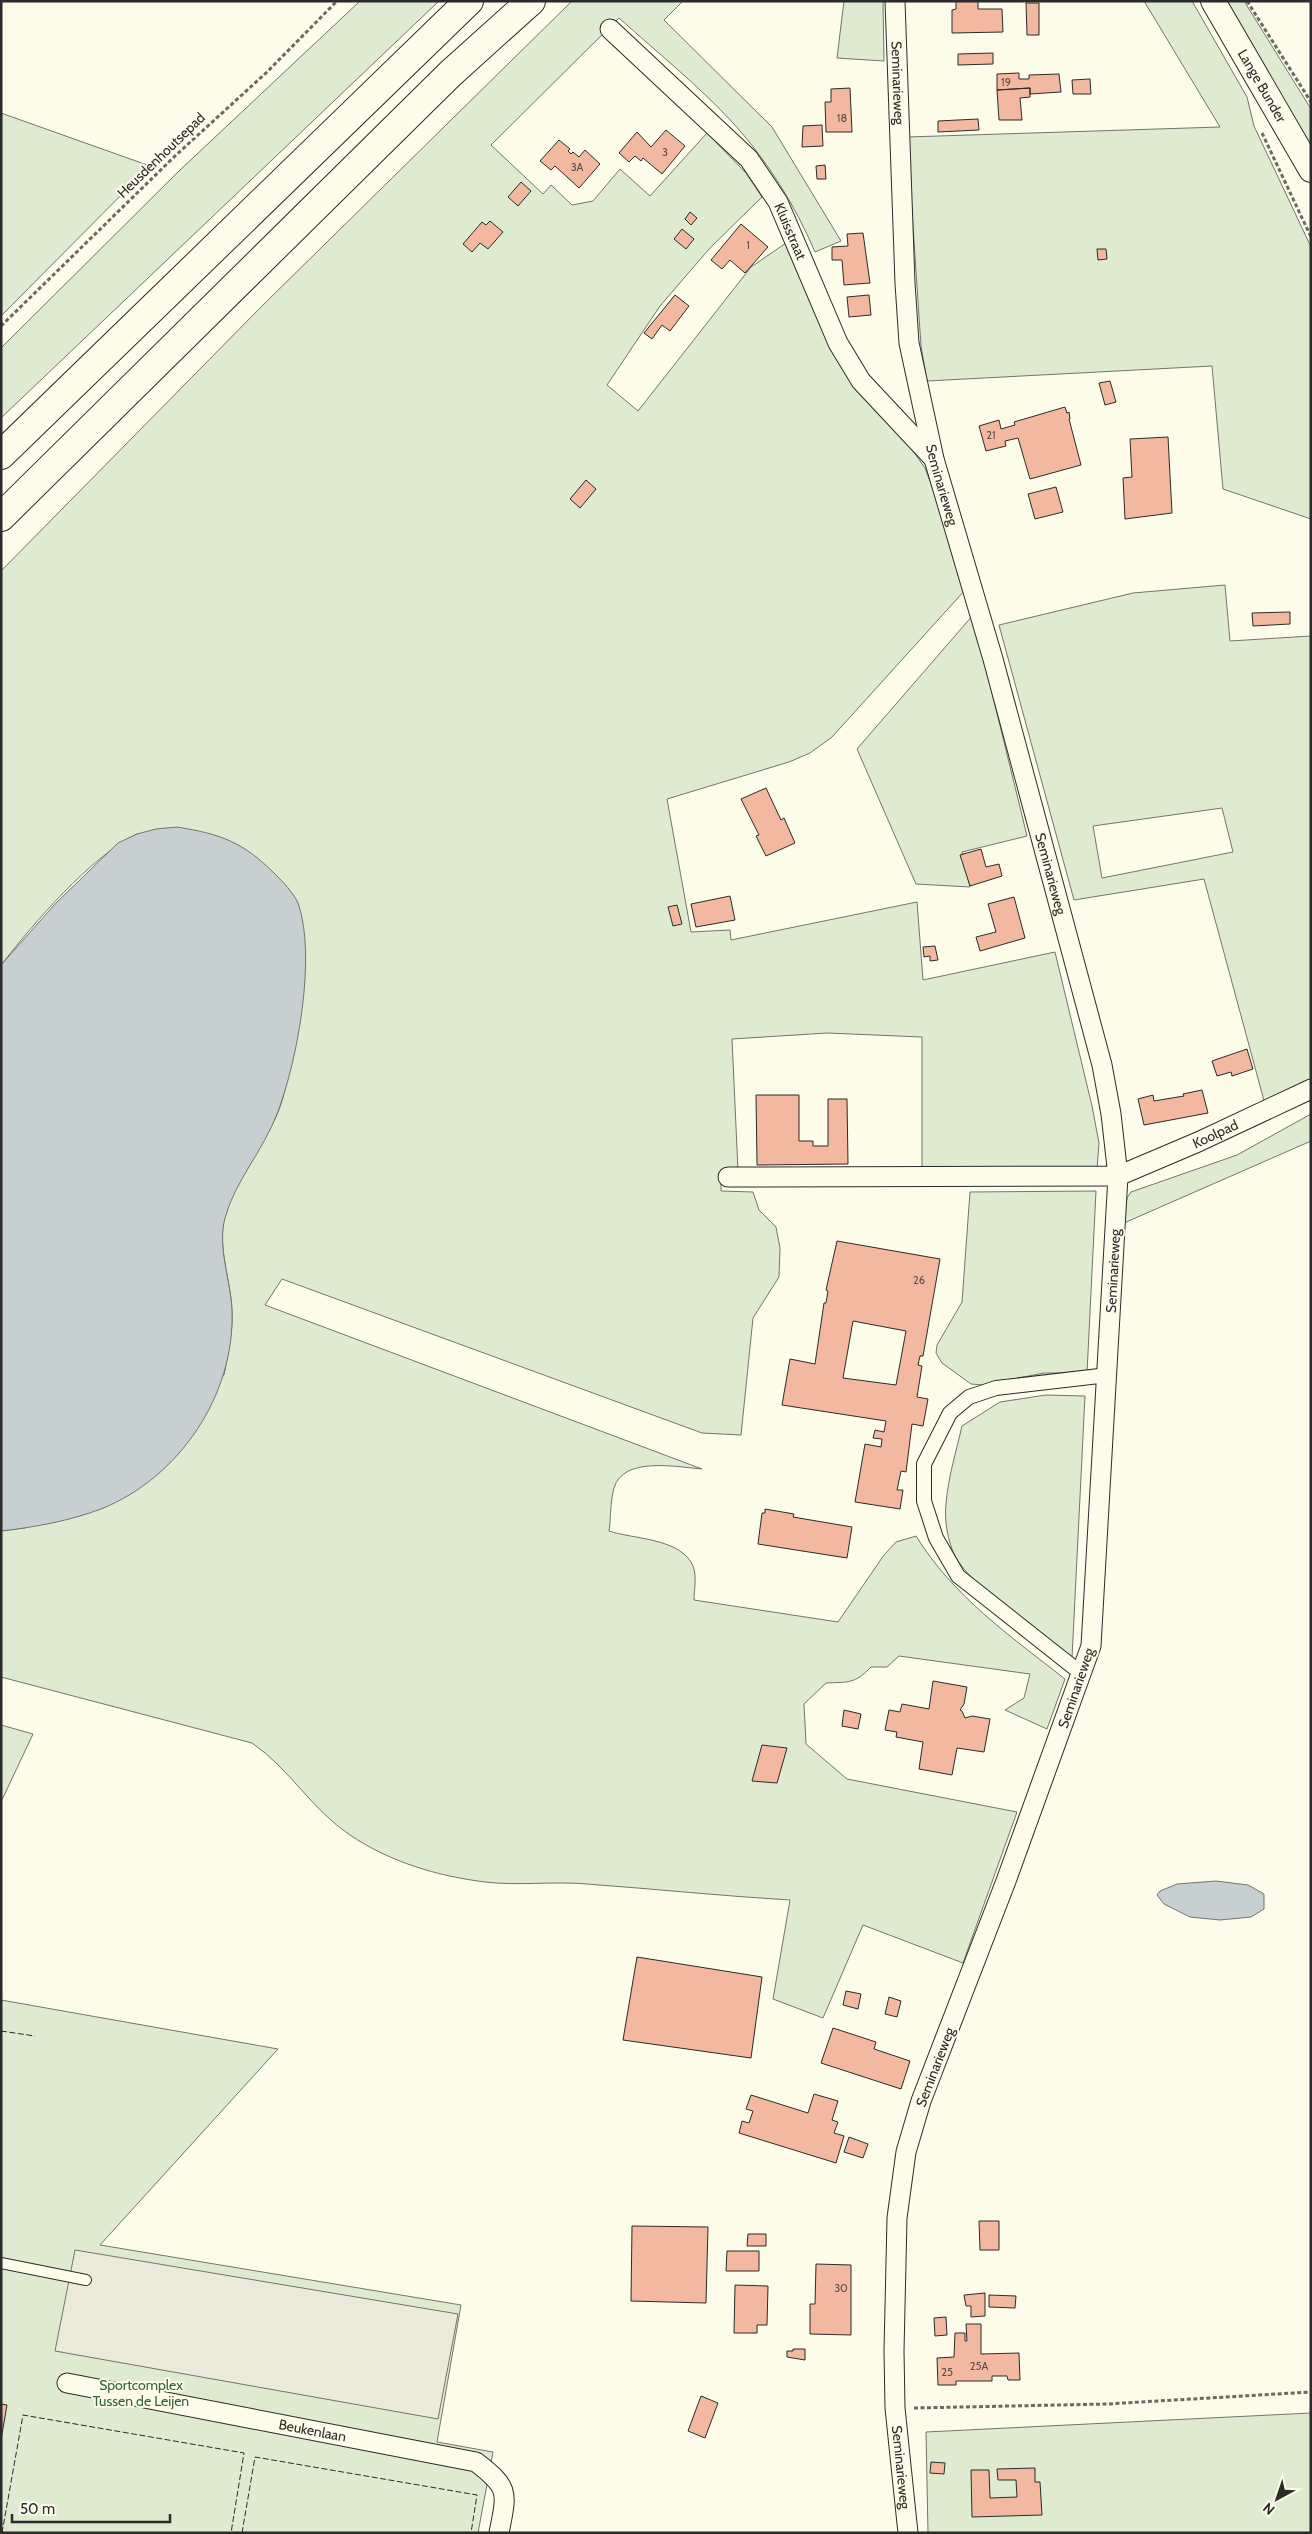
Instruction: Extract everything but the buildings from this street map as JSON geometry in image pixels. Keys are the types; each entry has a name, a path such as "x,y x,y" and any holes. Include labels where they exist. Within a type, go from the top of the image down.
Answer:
{"highway":[{"path":"1,454 469,1"},
{"path":"1,518 429,95 531,1"}],"street":[{"name":"Seminarieweg","path":"895,1 905,283 909,343 934,459 993,659 1102,1065 1111,1114 1118,1176 1091,1646 1006,1881 921,2101 906,2152 897,2218 895,2408 908,2533"},
{"name":"Lange Bunder","path":"1213,1 1311,170"},
{"name":"Kluisstraat","path":"610,29 749,159 778,202 838,343 861,381 934,459"},
{"name":"Koolpad","path":"1118,1176 1198,1142 1311,1089"},
{"path":"728,1176 1118,1176"},
{"path":"1082,1674 958,1576 936,1538 924,1501 924,1464 950,1413 969,1397 996,1388 1108,1375"},
{"name":"Beukenlaan","path":"67,2383 476,2462 498,2479 506,2498 499,2533"}],"lane":[{"path":"1,2263 86,2280"}],"path":[{"name":"Heusdenhoutsepad","path":"1,326 175,156 267,72 337,1"},
{"path":"1248,1 1311,102"},
{"path":"895,2408 1107,2404 1311,2392"}],"green space":[{"path":"360,1 439,1 1,418 1,348 179,171"},
{"path":"572,1 683,1 664,20 772,127 841,241 815,252 790,201 746,138 707,96 619,18 491,145 543,194 551,185 572,205 593,201 620,169 650,196 707,133 746,173 762,197 710,248 660,306 607,385 638,411 751,267 786,243 894,424 925,468 949,532 959,579 966,589 832,737 810,753 789,762 667,799 691,932 730,930 731,940 917,902 923,980 1055,952 1092,1106 1099,1143 1097,1169 922,1170 922,1037 827,1033 732,1039 738,1171 721,1172 721,1191 753,1192 759,1210 776,1227 780,1248 779,1277 753,1318 741,1435 702,1433 282,1279 265,1305 702,1469 652,1466 639,1467 628,1471 619,1478 614,1488 609,1531 653,1540 675,1548 684,1554 693,1566 695,1581 694,1600 838,1622 884,1555 896,1542 916,1536 947,1578 965,1596 1003,1631 1065,1679 1047,1729 1005,1710 1024,1698 1030,1674 899,1656 887,1667 871,1667 860,1677 851,1681 826,1683 804,1704 806,1744 847,1779 1017,1812 963,1963 863,1925 823,2018 773,1999 790,1900 574,1883 497,1883 432,1872 381,1853 365,1845 336,1825 278,1764 252,1743 1,1677 1,1531 25,1528 224,1375 232,1319 223,1242 224,1220 239,1182 269,1131 282,1100 295,1047 301,1006 303,943 297,902 137,834 100,859 64,892 1,965 1,571 263,305"},
{"path":"844,1 883,1 884,61 837,58"},
{"path":"1144,1 1192,1 1247,97 1254,126 1311,247 1311,519 1223,489 1212,366 927,381 921,346 907,137 1220,127"},
{"path":"1227,1 1244,1 1311,109 1311,146"},
{"path":"1,113 150,166 1,316"},
{"path":"1225,585 1230,641 1311,636 1311,1080 1266,1108 1204,879 1074,900 999,625 1133,593","holes":["1222,808 1233,852 1102,878 1093,826"]},
{"path":"973,615 1027,836 962,852 970,887 916,884 857,749"},
{"path":"1311,1114 1311,1141 1124,1223 1127,1198 1131,1192 1237,1155"},
{"path":"1096,1191 1087,1373 1044,1373 982,1385 971,1384 942,1363 936,1353 937,1345 962,1302 970,1192"},
{"path":"1046,1395 1085,1396 1072,1658 976,1582 955,1556 950,1544 946,1524 948,1485 962,1426 1000,1402"},
{"path":"1,1725 33,1734 1,1802"},
{"name":"Sportcomplex Tussen de Leijen","path":"1,2000 278,2049 100,2245 461,2305 437,2442 493,2452 478,2533 1,2533"},
{"path":"1311,2413 1311,2533 928,2533 926,2432"}],"shaded area":[{"path":"177,827 231,841 252,854 275,874 298,903 306,951 302,1009 291,1067 284,1092 271,1128 235,1191 225,1218 223,1253 232,1311 230,1342 224,1373 212,1402 197,1430 178,1455 155,1477 129,1495 101,1509 65,1520 1,1531 1,965 56,903 118,843 137,834 156,829"},
{"path":"1216,1881 1248,1885 1264,1894 1264,1909 1251,1917 1220,1920 1190,1917 1164,1904 1157,1895 1160,1891 1177,1884"},
{"path":"75,2250 458,2314 438,2419 55,2351"}],"fence":[{"path":"1,2031 35,2036"},
{"path":"2,2533 23,2415 244,2453 231,2533"},
{"path":"242,2533 255,2457 477,2495 471,2533"}]}
